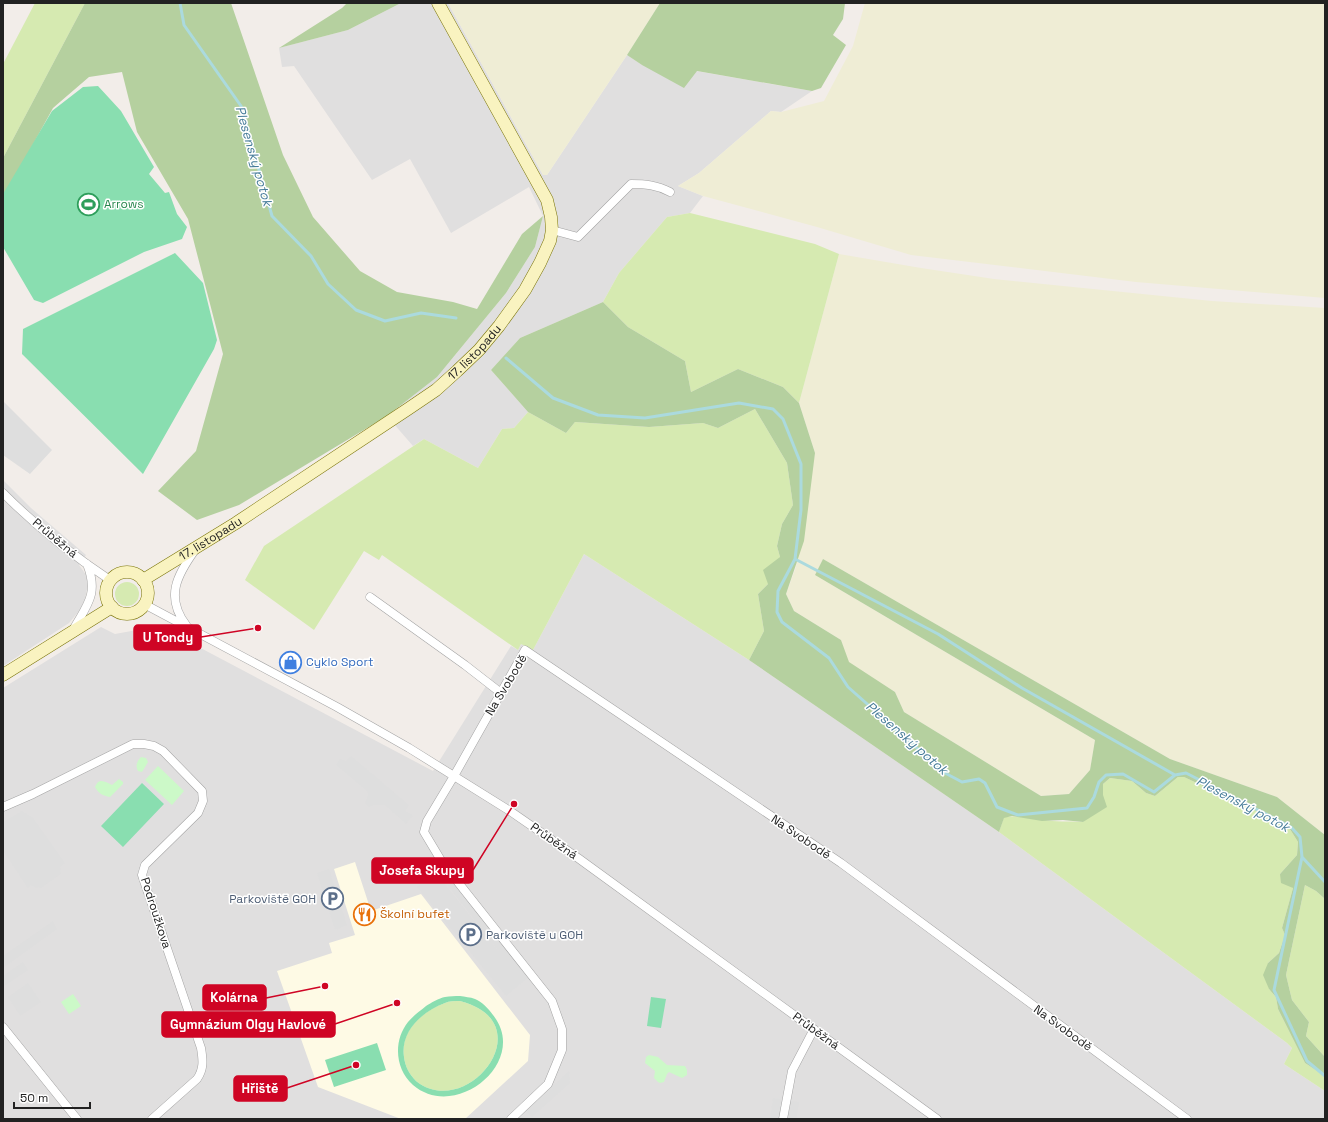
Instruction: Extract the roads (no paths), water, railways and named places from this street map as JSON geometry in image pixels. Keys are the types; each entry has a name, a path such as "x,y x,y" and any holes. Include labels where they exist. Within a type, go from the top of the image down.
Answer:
{"main road":[{"name":"17. listopadu","path":"143,580 242,518 436,390 479,350 499,326 525,290 540,263 550,242 552,230 552,217 547,200 438,3"},
{"path":"126,572 138,576 143,580 146,585 147,597 144,604 136,612 129,614 117,611 108,602 106,591 110,580 120,573 126,572"},
{"path":"3,675 112,607"}],"street":[{"path":"552,230 578,238 631,184 648,184 663,188 670,192"},
{"name":"Průběžná","path":"3,492 40,527 110,580"},
{"path":"187,627 176,606 176,583 183,567 200,544"},
{"path":"71,633 91,598 92,580 87,564"},
{"path":"370,597 465,665 501,693"},
{"name":"Průběžná","path":"144,604 337,707 409,748 510,811 578,858 937,1119"},
{"name":"Na Svobodě","path":"511,1119 548,1084 562,1050 562,1029 552,1001 442,862 424,832 427,821 525,650 841,863 1187,1119"},
{"name":"Podroužkova","path":"6,806 133,744 149,745 163,751 202,791 203,801 198,813 145,865 142,874 201,1048 203,1065 201,1074 197,1080 152,1119"},
{"path":"3,1027 77,1119"},
{"path":"783,1119 792,1071 814,1029"}],"waterway":[{"name":"Plesenský potok","path":"180,3 184,25 241,106 272,216 311,256 328,284 356,310 385,321 421,313 456,318"},
{"name":"Plesenský potok","path":"506,358 553,398 598,415 645,418 739,403 773,409 783,419 801,464 801,510 795,559 778,591 777,612 782,622 829,658 848,687 945,773 962,782 979,779 985,783 997,807 1018,815 1087,808 1094,797 1099,782 1106,775 1123,774 1154,792 1175,775 1186,773 1291,827 1300,837 1302,857 1274,990 1307,1061 1325,1076"},
{"path":"795,559 938,634 1022,688 1175,775"},
{"path":"1302,857 1325,882"}],"place":[{"name":"Arrows","path":"88,204"},
{"name":"U Tondy","path":"258,628"},
{"name":"Cyklo Sport","path":"290,662"},
{"name":"Josefa Skupy","path":"514,804"},
{"name":"Parkoviště GOH","path":"332,899"},
{"name":"Školní bufet","path":"365,914"},
{"name":"Parkoviště u GOH","path":"470,935"},
{"name":"Kolárna","path":"325,986"},
{"name":"Gymnázium Olgy Havlové","path":"397,1003"},
{"name":"Hřiště","path":"356,1065"}]}
